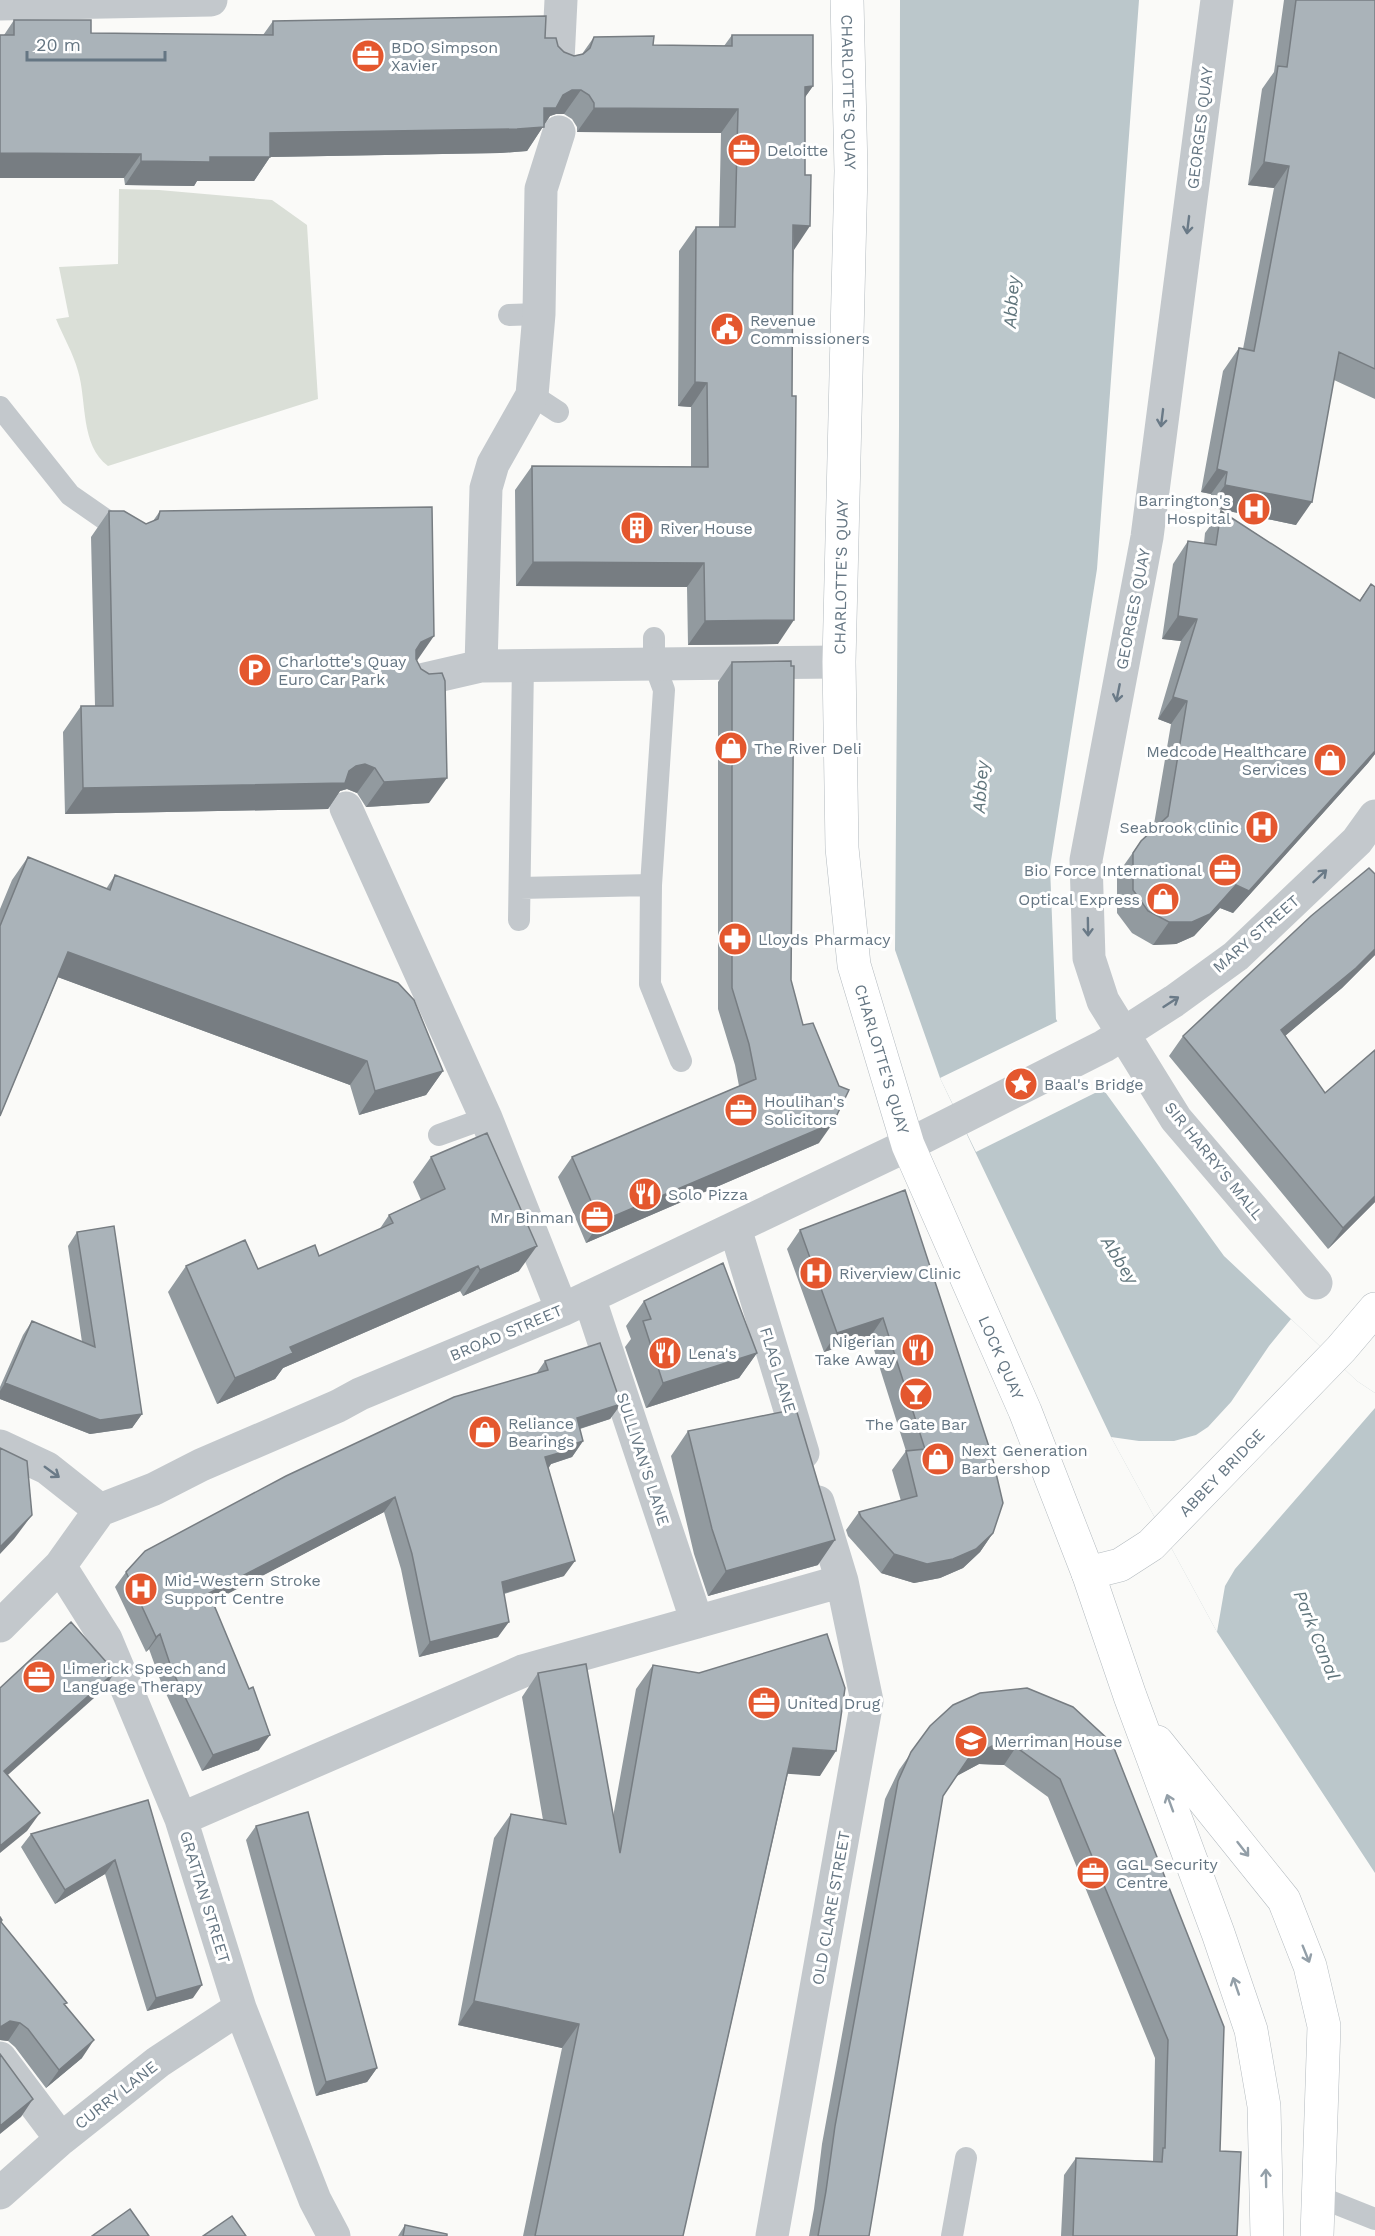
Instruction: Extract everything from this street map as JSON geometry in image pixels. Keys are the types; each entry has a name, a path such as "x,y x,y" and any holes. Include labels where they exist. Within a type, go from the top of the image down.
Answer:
{"main road":[{"name":"CHARLOTTE'S QUAY","path":"847,0 851,171 839,662 842,848 854,965 908,1145"},
{"name":"LOCK QUAY","path":"908,1145 1025,1411 1088,1573 1251,2030 1264,2106 1267,2236"},
{"name":"ABBEY BRIDGE","path":"1088,1573 1120,1565 1151,1545 1341,1349 1375,1309"},
{"path":"1140,1722 1284,1900 1310,1966 1324,2026 1317,2236"}],"street":[{"path":"0,4 211,0"},
{"path":"558,61 561,0"},
{"name":"GEORGES QUAY","path":"1113,1039 1104,1002 1089,958 1086,860 1147,537 1217,0"},
{"path":"481,666 486,488 493,464 545,403 524,314 548,258 548,189 559,132"},
{"path":"416,681 481,666 523,665 654,651 839,662"},
{"name":"SULLIVAN'S LANE","path":"346,808 486,1118 576,1304 697,1622"},
{"name":"MARY STREET","path":"1113,1039 1236,956 1357,842 1375,816"},
{"path":"908,1145 1113,1039"},
{"name":"SIR HARRY'S MALL","path":"1113,1039 1176,1119 1316,1283"},
{"name":"BROAD STREET","path":"100,1510 154,1489 201,1465 338,1406 360,1394 576,1304 908,1145"},
{"name":"FLAG LANE","path":"735,1228 842,1581"},
{"path":"0,1446 46,1468 100,1510 60,1566 0,1626"},
{"name":"GRATTAN STREET","path":"60,1566 106,1639 181,1819 240,2007 315,2200 334,2236"},
{"path":"181,1819 523,1671 842,1581"},
{"name":"OLD CLARE STREET","path":"772,2236 867,1701 842,1581"},
{"name":"CURRY LANE","path":"0,2193 61,2139 158,2062 240,2007"},
{"path":"0,2058 61,2139"}],"lane":[{"path":"0,407 70,495 129,536"},
{"path":"654,651 664,690 651,885 650,984 681,1061"},
{"path":"519,920 523,665"},
{"path":"520,888 651,885"},
{"path":"439,1135 486,1118"},
{"path":"952,2236 966,2158"},
{"path":"1317,2196 1375,2219"}],"shaded area":[{"path":"119,189 159,190 272,200 307,225 318,399 108,466 99,457 89,435 78,371 56,319 69,317 59,267 118,264"}],"water":[{"path":"900,0 1139,0 1097,569 1050,867 1056,1019 1079,1056 1224,1256 1357,1381 1375,1393 1375,1873 1217,1632 1111,1437 940,1078 895,950"}],"pier":[{"name":"Baal's Bridge","path":"1058,1021 1103,1089 976,1152 940,1078"},
{"path":"1291,1319 1357,1381 1375,1393 1375,1408 1235,1569 1225,1586 1217,1632 1111,1437 1139,1441 1174,1441 1196,1435 1208,1427 1231,1402 1269,1346"}],"building":[{"path":"1296,0 1375,0 1375,369 1339,352 1312,502 1225,485 1227,472 1217,469 1239,348 1254,351 1289,166 1264,162 1278,66 1287,67"},
{"path":"546,16 545,38 556,38 558,46 564,52 574,56 583,54 590,48 594,37 654,36 653,45 732,46 732,35 813,35 813,86 805,87 805,175 811,175 810,226 793,225 792,396 796,396 794,620 705,621 704,563 533,562 532,466 708,467 707,383 695,382 696,227 735,227 738,109 594,108 589,95 581,90 572,90 563,95 556,108 544,108 544,127 270,133 270,157 210,157 210,162 141,161 141,154 0,153 0,35 14,35 14,20 91,20 91,33 273,35 273,21"},
{"name":"Charlotte's Quay Euro Car Park","path":"432,507 434,636 421,642 416,650 416,659 421,669 429,674 442,673 445,681 447,778 384,782 375,768 365,764 349,771 345,783 83,788 81,706 113,706 109,511 124,511 146,524 158,519 160,511"},
{"path":"1221,511 1360,601 1371,584 1375,587 1375,751 1249,891 1236,885 1210,914 1192,922 1169,922 1148,911 1133,890 1133,853 1141,841 1168,816 1187,701 1173,697 1197,619 1178,616 1188,541 1216,545"},
{"path":"791,661 791,666 794,666 791,980 803,1025 813,1023 839,1086 849,1090 833,1123 600,1222 572,1157 756,1079 749,1044 732,988 732,662"},
{"path":"28,857 110,890 115,875 398,983 414,1000 443,1071 375,1091 367,1061 68,952 0,1116 0,926"},
{"path":"1369,868 1375,874 1375,949 1356,968 1281,1030 1325,1093 1375,1050 1375,1196 1343,1228 1183,1036 1311,916"},
{"path":"487,1133 537,1246 480,1270 478,1266 290,1347 293,1353 235,1378 186,1266 245,1240 258,1269 315,1245 319,1256 393,1223 389,1215 445,1189 431,1157"},
{"path":"905,1190 992,1456 1003,1503 993,1533 976,1549 953,1559 927,1564 894,1554 859,1512 917,1496 906,1451 925,1449 883,1318 837,1333 800,1230"},
{"path":"114,1226 142,1414 100,1420 5,1383 32,1321 95,1347 77,1232"},
{"path":"723,1263 757,1353 663,1383 643,1321 651,1319 644,1301"},
{"path":"600,1343 621,1404 577,1418 583,1441 545,1457 575,1561 502,1582 509,1622 430,1642 412,1554 395,1497 209,1593 249,1689 253,1687 270,1735 213,1755 172,1670 160,1634 156,1637 126,1572 145,1551 286,1476 454,1397 548,1370 545,1361"},
{"path":"796,1409 835,1540 726,1571 712,1529 688,1431"},
{"path":"0,1448 27,1461 32,1515 0,1547"},
{"path":"71,1622 115,1672 4,1771 40,1813 0,1846 0,1688"},
{"path":"827,1634 845,1688 836,1751 793,1748 683,2236 535,2236 579,2024 474,2001 511,1814 566,1824 538,1673 586,1664 620,1853 653,1665 699,1673"},
{"path":"1027,1688 1073,1707 1112,1743 1224,2027 1220,2151 1241,2152 1237,2236 1073,2236 1076,2158 1162,2162 1163,2148 1165,2148 1168,2040 1060,1779 1016,1747 992,1746 968,1759 943,1796 869,2236 818,2236 835,2126 898,1781 911,1752 930,1726 953,1705 980,1693"},
{"path":"148,1800 202,1985 156,1998 115,1860 65,1890 31,1834"},
{"path":"308,1812 377,2068 326,2082 256,1826"},
{"path":"0,1917 1,1922 94,2040 59,2070 28,2029 20,2023 10,2021 0,2027"},
{"path":"0,2054 33,2099 0,2126"},
{"path":"130,2209 149,2236 92,2236"},
{"path":"232,2216 246,2236 203,2236"},
{"path":"405,2225 447,2234 447,2236 403,2236"}],"place":[{"name":"BDO Simpson Xavier","path":"368,56"},
{"name":"Deloitte","path":"744,150"},
{"name":"Revenue Commissioners","path":"727,329"},
{"name":"Barrington's Hospital","path":"1254,509"},
{"name":"River House","path":"637,528"},
{"name":"Charlotte's Quay Euro Car Park","path":"255,670"},
{"name":"The River Deli","path":"731,748"},
{"name":"Medcode Healthcare Services","path":"1330,760"},
{"name":"Seabrook clinic","path":"1262,827"},
{"name":"Bio Force International","path":"1225,870"},
{"name":"Optical Express","path":"1163,899"},
{"name":"Lloyds Pharmacy","path":"735,939"},
{"name":"Baal's Bridge","path":"1021,1084"},
{"name":"Houlihan's Solicitors","path":"741,1110"},
{"name":"Solo Pizza","path":"645,1194"},
{"name":"Mr Binman","path":"597,1217"},
{"name":"Riverview Clinic","path":"816,1273"},
{"name":"Nigerian Take Away","path":"918,1350"},
{"name":"Lena's","path":"665,1353"},
{"name":"The Gate Bar","path":"916,1394"},
{"name":"Reliance Bearings","path":"485,1432"},
{"name":"Next Generation Barbershop","path":"938,1459"},
{"name":"Mid-Western Stroke Support Centre","path":"141,1589"},
{"name":"Limerick Speech and Language Therapy","path":"39,1677"},
{"name":"United Drug","path":"764,1703"},
{"name":"Merriman House","path":"971,1741"},
{"name":"GGL Security Centre","path":"1093,1873"}],"water label":[{"name":"Abbey","path":"1011,302"},
{"name":"Abbey","path":"980,787"},
{"name":"Abbey","path":"1120,1260"},
{"name":"Park Canal","path":"1317,1635"}]}
